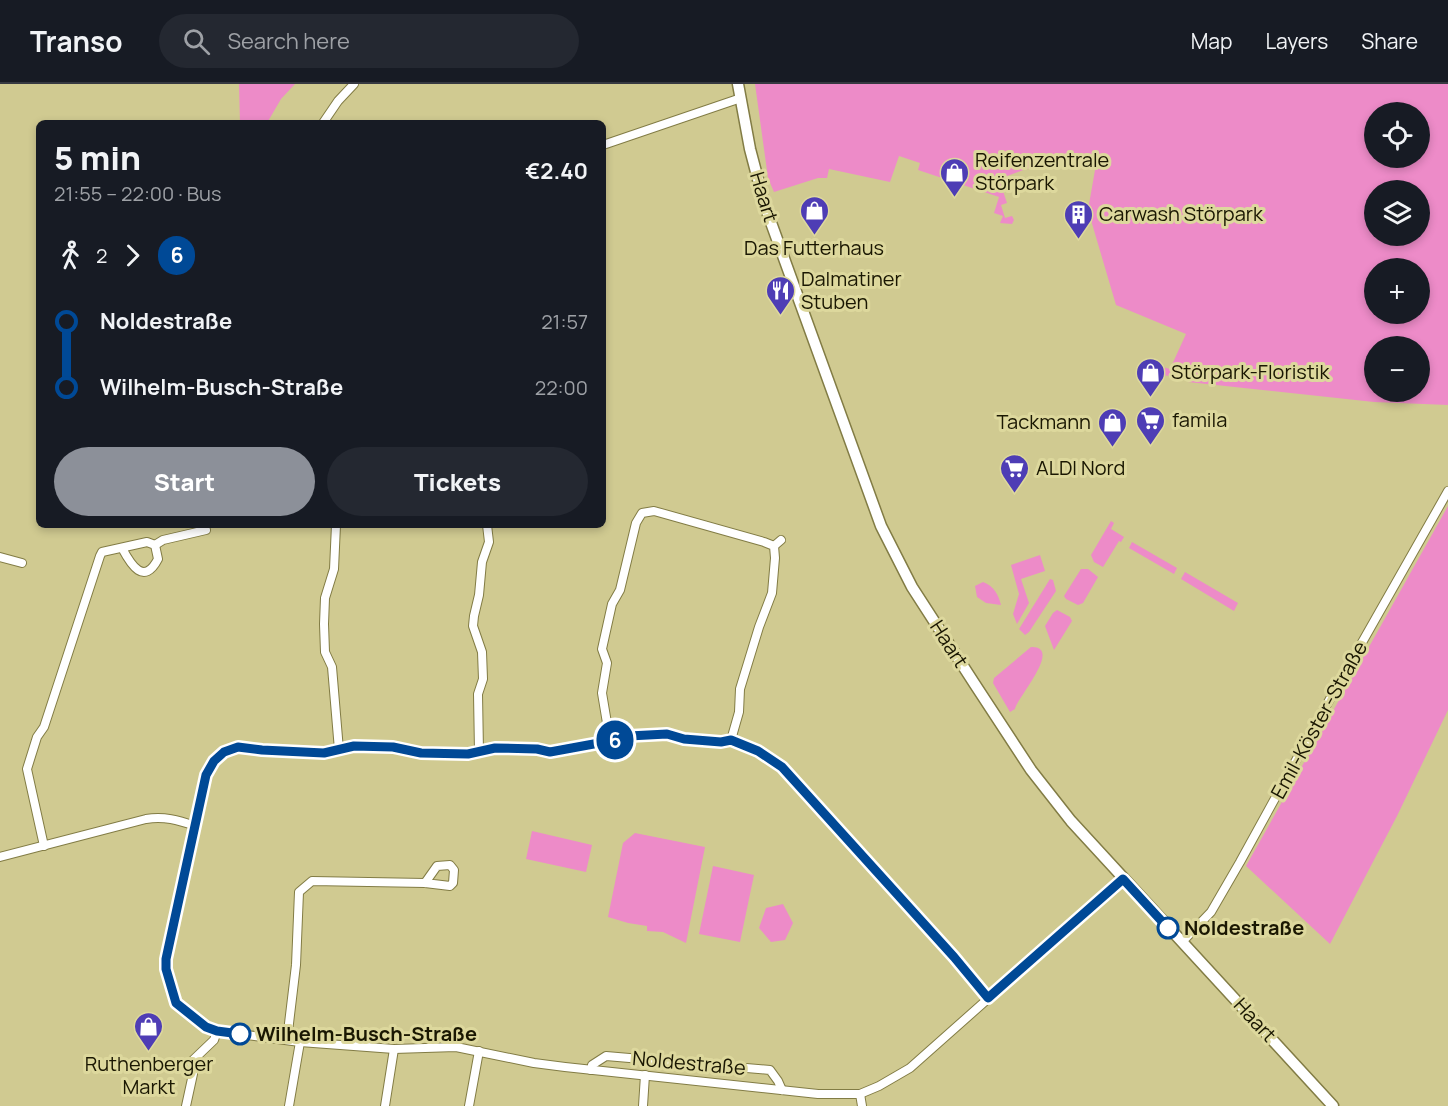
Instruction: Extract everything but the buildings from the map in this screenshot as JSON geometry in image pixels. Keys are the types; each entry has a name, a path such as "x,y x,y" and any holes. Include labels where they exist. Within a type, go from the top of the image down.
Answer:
{"main road":[{"name":"Haart","path":"738,84 765,206 889,544 912,587 1031,770 1071,821 1333,1106"}],"street":[{"path":"325,120 338,101 354,84"},
{"path":"606,144 741,98"},
{"name":"Emil-Köster-Straße","path":"1182,942 1210,912 1240,862 1448,491"},
{"path":"610,741 602,693 607,663 602,649 612,604 621,590 636,523 642,513 654,511 774,546"},
{"path":"336,528 334,569 326,594 324,624 325,652 332,667 339,750"},
{"path":"479,752 478,694 483,679 482,652 473,626 482,562 489,542 487,528"},
{"path":"155,545 163,540 206,530"},
{"path":"731,740 739,712 740,689 772,593 774,546 781,540"},
{"path":"44,846 27,769 37,737 44,727 100,556 102,552 147,542 155,545"},
{"path":"122,548 130,565 145,572 153,568 158,558 155,545"},
{"path":"0,557 22,563"},
{"path":"0,857 146,819 160,817 195,825 206,775 214,761 224,752 238,747 324,753 354,746 393,747 421,753 468,754 495,748 537,749 550,752 629,736 667,734 684,739 721,742 731,740 758,751 782,767 954,957 988,998"},
{"name":"Noldestraße","path":"195,825 166,959 168,977 176,1003 206,1027 217,1031 300,1042 394,1049 456,1047 534,1063 818,1094 860,1094 910,1068 1123,879"},
{"path":"287,1040 296,965 299,892 312,881 425,883"},
{"path":"186,1106 193,1074 192,1061 214,1040 217,1031"},
{"path":"289,1106 300,1042"},
{"path":"385,1106 394,1049"},
{"path":"469,1106 479,1052"},
{"name":"Noldestraße","path":"591,1070 592,1065 606,1056 770,1070 782,1090"},
{"path":"643,1106 645,1075"},
{"path":"860,1094 862,1106"}],"shaded area":[{"path":"239,84 295,84 281,99 269,120 240,120"},
{"path":"755,84 1448,84 1448,405 1374,402 1430,402 1430,336 1364,336 1364,401 1188,382 1189,373 1182,370 1172,376 1145,374 1146,368 1156,372 1159,366 1170,369 1186,334 1116,305 1088,210 1095,170 1055,158 999,179 1007,203 1001,205 1005,218 1012,216 1014,220 1012,224 1000,223 1003,216 994,213 999,197 918,170 920,163 899,156 890,182 829,169 827,178 818,178 774,192 768,178"},
{"path":"1448,506 1448,710 1397,816 1330,944 1246,866"},
{"path":"1111,521 1114,523 1111,529 1124,537 1121,542 1119,541 1103,567 1094,562 1091,555"},
{"path":"1132,542 1177,568 1174,574 1129,548"},
{"path":"1040,555 1045,571 1021,579 1029,603 1017,624 1013,614 1019,594 1011,565"},
{"path":"1081,569 1088,569 1098,577 1083,603 1078,605 1064,596"},
{"path":"1185,572 1238,603 1234,611 1181,579"},
{"path":"1050,579 1053,580 1056,591 1025,635 1019,629"},
{"path":"983,582 995,591 1001,605 986,603 977,597 975,586"},
{"path":"1057,610 1070,617 1072,621 1054,650 1045,626"},
{"path":"1031,647 1040,649 1043,655 1041,664 1015,709 1010,712 993,683 994,678"},
{"path":"532,831 592,845 586,872 526,859"},
{"path":"635,833 705,847 686,943 663,932 647,931 647,926 608,917 623,843"},
{"path":"713,866 754,875 740,942 699,934"},
{"path":"783,904 793,923 785,940 771,942 759,928 766,908"}],"bus line":[{"name":"6","path":"240,1034 206,1027 176,1003 166,969 166,959 206,775 214,761 224,752 238,747 324,753 354,746 393,747 421,753 468,754 495,748 537,749 550,752 639,735 667,734 684,739 721,742 731,740 758,751 782,767 796,781 988,998 1123,879 1168,928"}],"place":[{"name":"Reifenzentrale Störpark","path":"954,198"},
{"name":"Das Futterhaus","path":"814,236"},
{"name":"Carwash Störpark","path":"1078,240"},
{"name":"Dalmatiner Stuben","path":"780,316"},
{"name":"Störpark-Floristik","path":"1150,398"},
{"name":"famila","path":"1151,446"},
{"name":"Tackmann","path":"1112,448"},
{"name":"ALDI Nord","path":"1015,494"},
{"name":"Noldestraße","path":"1168,928"},
{"name":"Wilhelm-Busch-Straße","path":"240,1034"},
{"name":"Ruthenberger Markt","path":"149,1052"}]}
